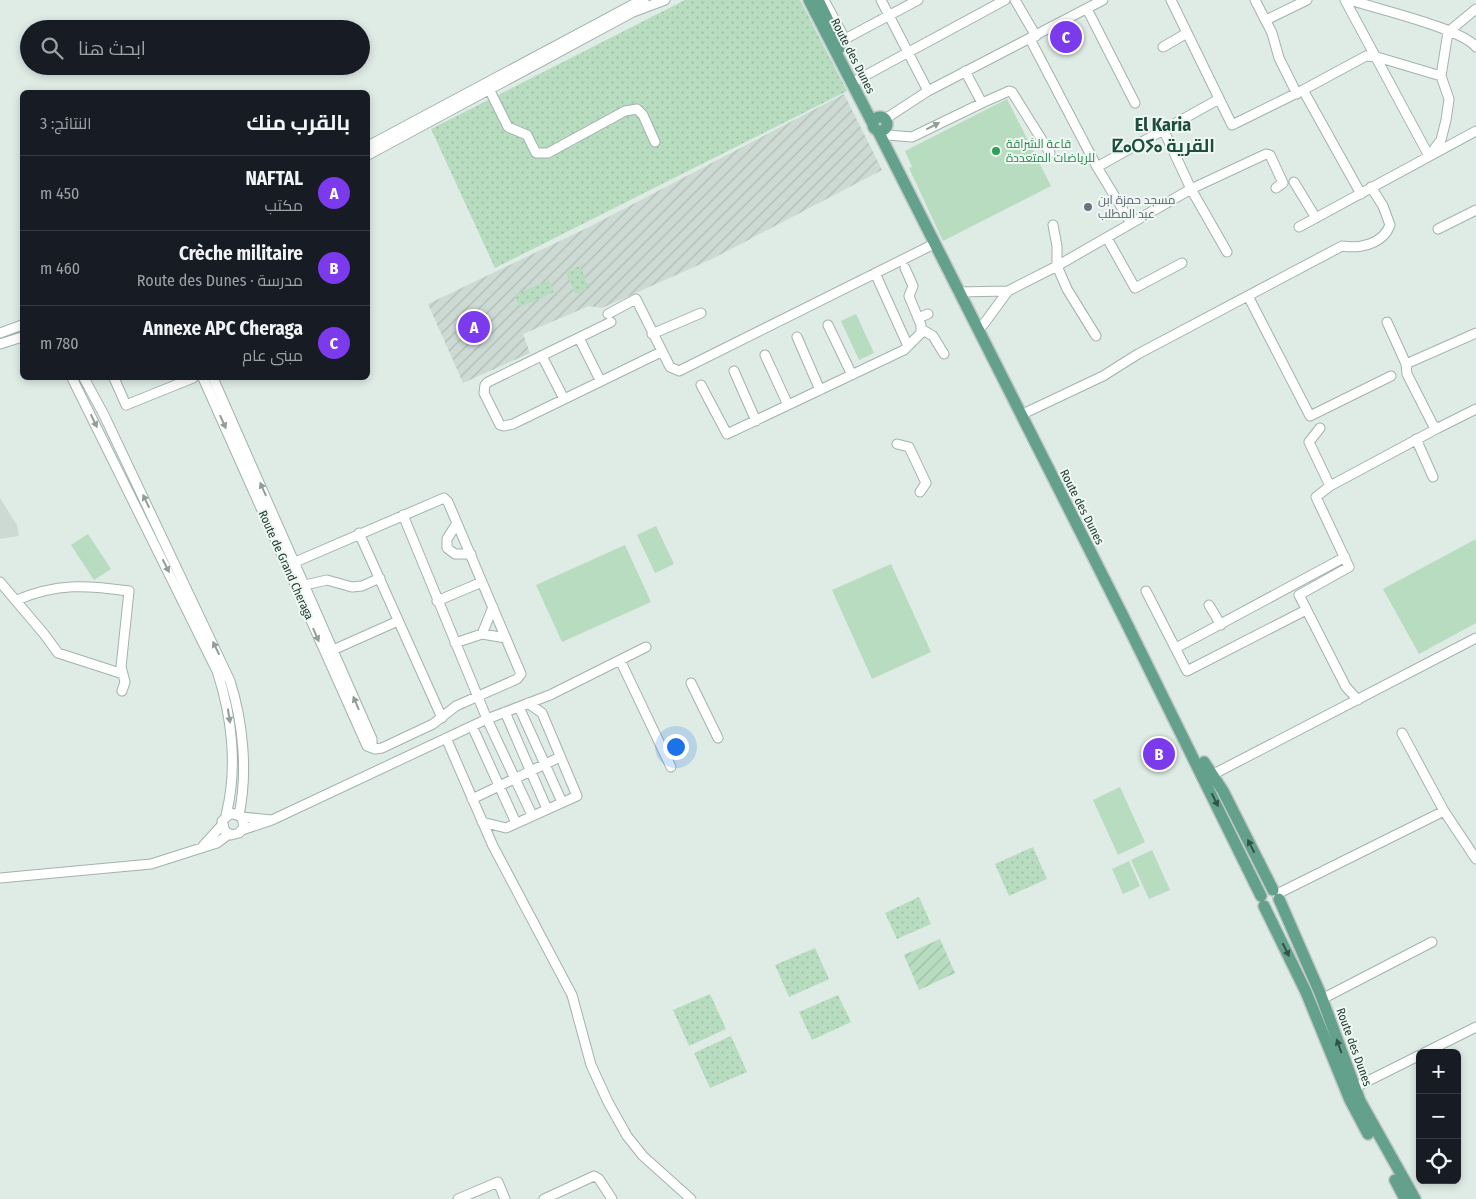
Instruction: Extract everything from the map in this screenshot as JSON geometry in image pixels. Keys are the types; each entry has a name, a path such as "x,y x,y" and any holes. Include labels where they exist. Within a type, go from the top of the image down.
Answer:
{"main road":[{"name":"Route des Dunes","path":"809,0 881,126 934,244 983,324 1199,755 1263,901 1306,992 1350,1100 1406,1199"},
{"name":"Route des Dunes","path":"825,1 857,80 962,292 1208,777 1223,791 1276,894 1322,999 1354,1088 1368,1117 1415,1199"},
{"path":"1267,890 1276,894 1274,907 1263,901 1267,890"}],"street":[{"path":"370,145 644,0"},
{"path":"370,154 633,12 665,0"},
{"path":"881,0 928,91"},
{"path":"842,40 918,0"},
{"path":"857,80 1005,0"},
{"path":"1015,0 1097,166 1131,223"},
{"path":"881,126 928,91 1102,0"},
{"path":"1170,0 1232,125 1300,92 1366,56 1377,57 1441,76"},
{"path":"1255,0 1266,20 1279,58 1361,194"},
{"path":"1266,20 1307,0"},
{"path":"1346,0 1429,156"},
{"path":"1351,0 1414,18 1475,44"},
{"path":"1087,8 1135,103"},
{"path":"1429,156 1441,140 1450,99 1441,76 1448,32 1476,9"},
{"path":"1163,47 1187,33"},
{"path":"965,71 982,103"},
{"path":"489,89 508,127 527,135 536,153 548,153 625,111 637,109 643,115 655,142"},
{"path":"881,126 912,137 1009,91 1012,92 1050,153"},
{"path":"1097,166 1164,131 1219,99"},
{"path":"1164,131 1191,190 1227,252"},
{"path":"1299,227 1476,131"},
{"path":"962,292 1008,291 1057,266 1191,190 1268,153 1283,183 1276,188"},
{"path":"1294,182 1316,218"},
{"path":"1026,412 1102,376 1138,354 1342,246 1358,248 1385,235 1390,225 1384,206 1371,187"},
{"path":"1438,229 1476,210"},
{"path":"1053,225 1057,246 1057,266 1067,289 1096,336"},
{"path":"1107,238 1135,288 1182,263"},
{"path":"661,352 600,380 509,426 500,425 484,393 485,385 578,338 636,299 661,352 673,370 686,369 934,244"},
{"path":"701,384 727,434 904,350 921,333 918,318 908,296 917,284 905,268"},
{"path":"874,273 908,346"},
{"path":"983,324 1008,291"},
{"path":"1248,296 1310,416 1391,376"},
{"path":"652,334 701,313"},
{"path":"918,318 928,314"},
{"path":"1388,322 1412,382 1433,425 1438,428"},
{"path":"828,325 852,375"},
{"path":"0,333 20,326"},
{"path":"921,329 933,336 944,354"},
{"path":"1406,364 1476,333"},
{"path":"797,337 820,390"},
{"path":"0,344 20,338"},
{"path":"578,338 600,380"},
{"path":"765,355 788,405"},
{"path":"542,356 564,399"},
{"path":"734,371 756,420"},
{"path":"73,380 217,671 224,695 231,732 231,788 226,815 222,824 202,848"},
{"path":"85,380 108,424 230,681 237,705 241,737 242,793 240,816 244,823 242,830"},
{"path":"115,380 126,405 188,380"},
{"name":"Route de Grand Cheraga","path":"204,380 366,744 372,748"},
{"path":"214,380 295,562 372,739 372,748 382,748 442,718 450,710 520,677 520,671 471,554 444,498 359,533 295,562 286,566"},
{"path":"1358,700 1346,686 1299,594 1348,567 1316,497 1330,486 1476,409"},
{"path":"1320,428 1309,442 1330,486"},
{"path":"1416,440 1433,477"},
{"path":"897,444 909,447 918,465 926,483 920,492"},
{"path":"403,515 487,719 532,815"},
{"path":"457,523 447,539 447,548 455,554 471,554"},
{"path":"359,533 442,718"},
{"path":"1176,648 1345,557"},
{"path":"305,585 327,580 346,586 362,586 380,578"},
{"path":"0,582 17,600 58,653 123,674"},
{"path":"437,601 482,582"},
{"path":"17,600 40,590 65,587 129,591 121,666 125,682 122,691"},
{"path":"1146,591 1187,671 1306,610"},
{"path":"1209,605 1220,624"},
{"path":"482,634 493,607"},
{"path":"333,650 398,621"},
{"path":"455,643 482,634 506,638"},
{"path":"1208,777 1476,638"},
{"path":"0,878 150,864 222,842 229,834 235,834 272,820 646,647"},
{"path":"620,660 671,767"},
{"path":"692,683 718,738"},
{"path":"482,822 504,828 577,796 542,713 524,705"},
{"path":"524,705 545,764 562,802"},
{"path":"505,712 547,809"},
{"path":"472,726 500,784 516,823"},
{"path":"1402,733 1444,811 1476,859"},
{"path":"446,738 493,846 572,995 591,1065 617,1119 627,1136 643,1156 690,1199"},
{"path":"472,799 560,757"},
{"path":"1276,894 1444,811"},
{"path":"226,815 231,813 272,820"},
{"path":"222,824 229,834"},
{"path":"1322,999 1432,942"},
{"path":"1432,1049 1476,1027"},
{"path":"1354,1088 1416,1057"},
{"path":"544,1199 594,1176 599,1179 612,1199"},
{"path":"458,1199 498,1182 504,1199"}],"shaded area":[{"path":"844,94 882,170 712,259 602,308 589,306 523,334 530,353 463,383 428,304 589,227"},
{"path":"0,498 17,525 19,536 0,539"}],"green space":[{"path":"685,0 800,0 847,91 495,268 431,129"},
{"path":"1007,99 1051,186 943,241 909,168 912,167 905,151"},
{"path":"580,266 589,288 575,294 566,272"},
{"path":"549,280 554,292 520,307 514,295"},
{"path":"856,314 874,353 859,360 841,321"},
{"path":"656,526 674,564 655,573 637,535"},
{"path":"88,534 111,569 94,580 71,545"},
{"path":"1476,539 1476,623 1419,654 1383,589"},
{"path":"625,545 651,602 562,642 536,585"},
{"path":"891,564 931,652 872,679 832,590"},
{"path":"1120,787 1145,842 1118,855 1093,800"},
{"path":"1033,847 1047,879 1009,896 995,864"},
{"path":"1152,850 1170,890 1149,899 1131,860"},
{"path":"1129,861 1140,886 1123,894 1112,869"},
{"path":"919,897 931,924 897,939 885,913"},
{"path":"940,939 955,973 919,990 904,955"},
{"path":"815,948 829,979 789,997 775,965"},
{"path":"710,994 726,1029 689,1046 673,1010"},
{"path":"838,995 851,1022 812,1040 799,1012"},
{"path":"731,1036 747,1072 710,1088 694,1053"}],"place":[{"name":"Annexe APC Cheraga","path":"1066,37"},
{"name":"قاعة الشراقة للرياضات المتعددة","path":"996,151"},
{"name":"مسجد حمزة ابن عبد المطلب","path":"1088,207"},
{"name":"NAFTAL","path":"474,327"},
{"name":"Crèche militaire","path":"1159,754"}],"district":[{"name":"El Karia ⵇⴰⵔⵢⴰ القرية","path":"1163,135"}]}
